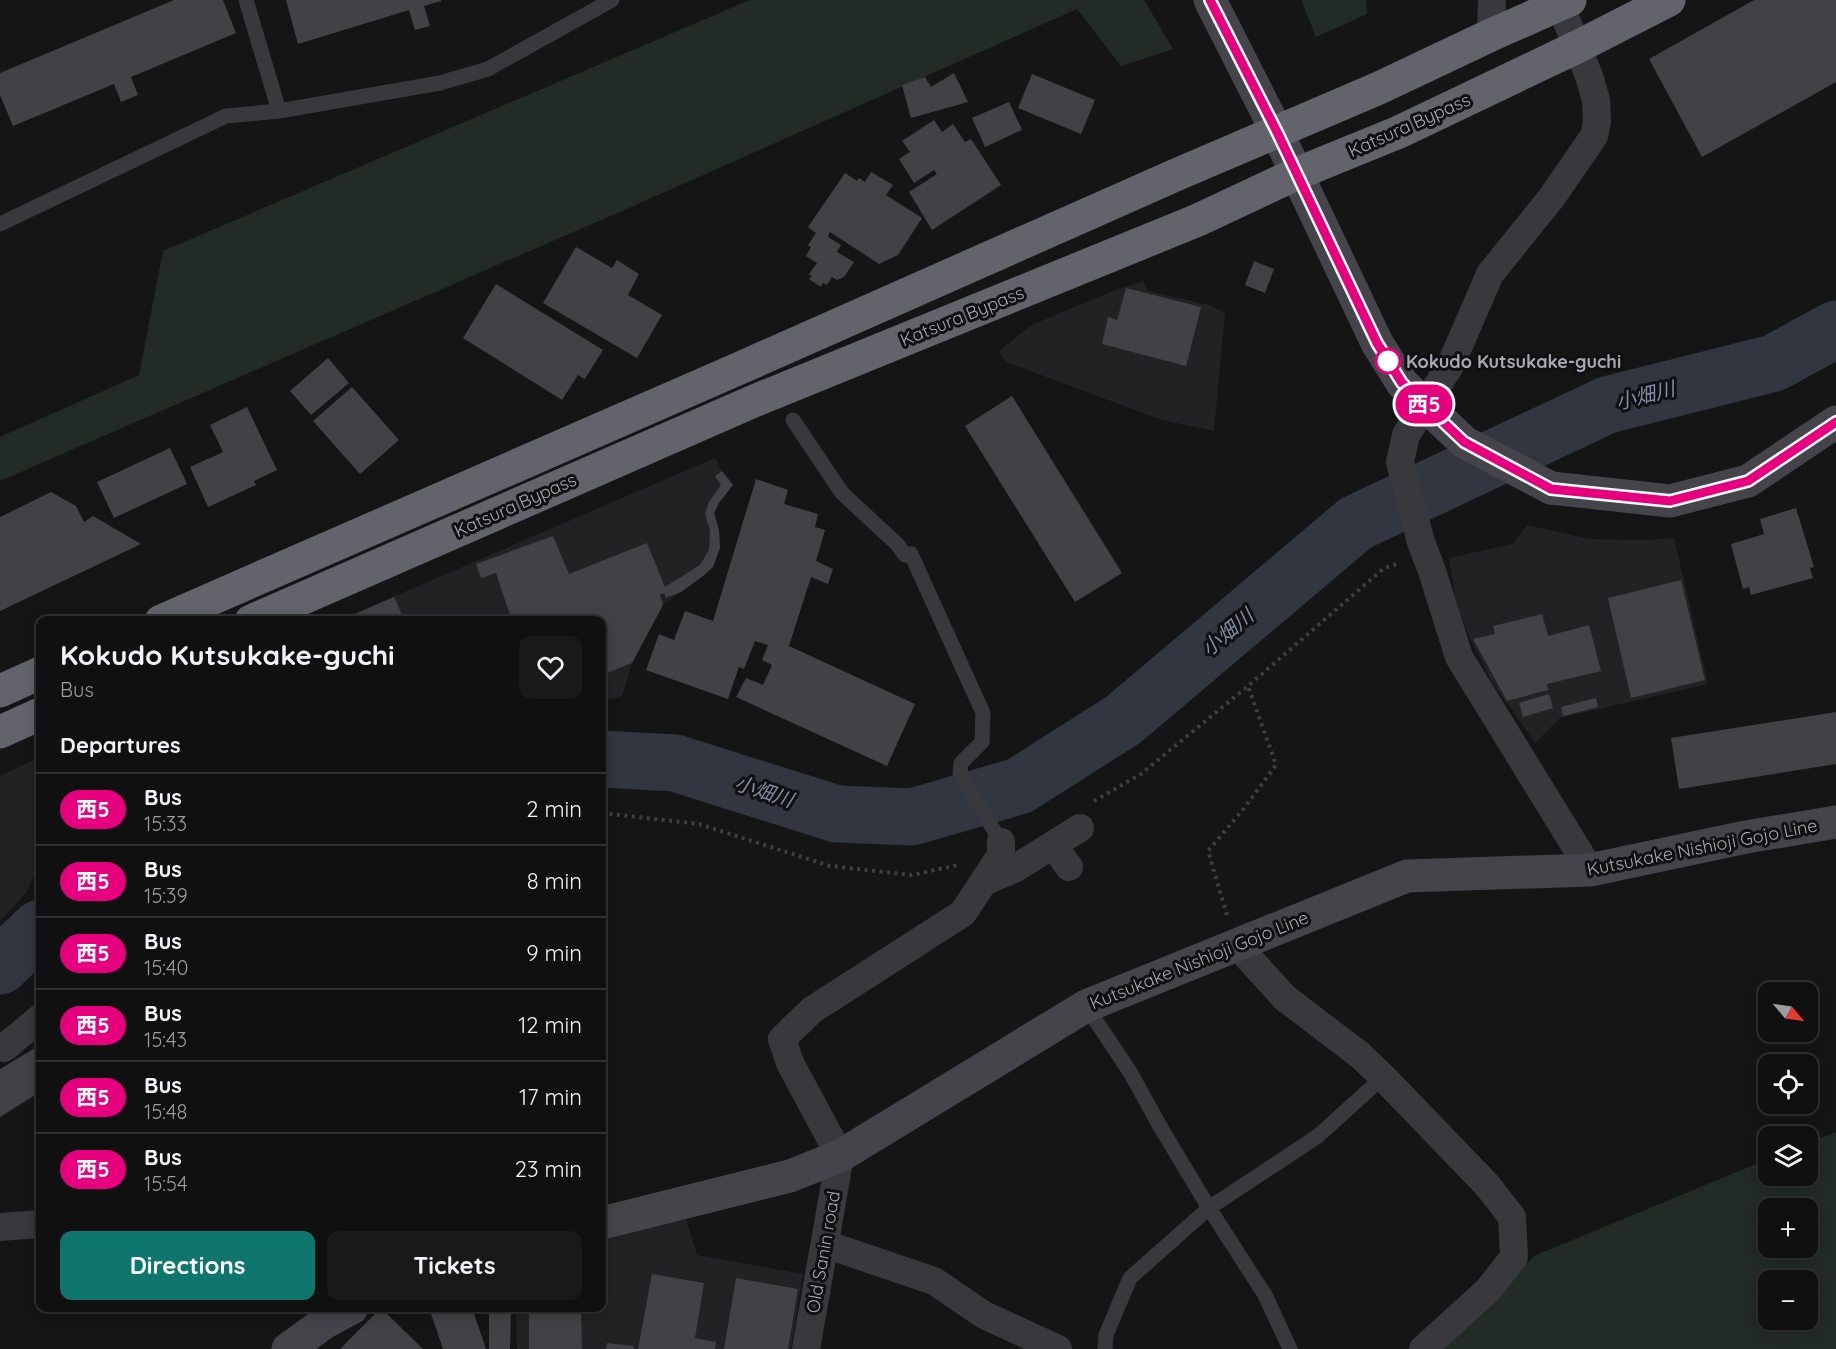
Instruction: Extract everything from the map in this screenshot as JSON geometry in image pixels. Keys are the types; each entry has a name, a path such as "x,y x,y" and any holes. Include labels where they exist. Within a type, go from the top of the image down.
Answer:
{"highway":[{"name":"Katsura Bypass","path":"262,616 754,401 1187,224 1296,174 1400,132 1669,0"},
{"name":"Katsura Bypass","path":"172,616 1379,88 1491,34 1565,2"},
{"path":"0,691 36,675"},
{"path":"0,732 36,716"}],"main road":[{"path":"1210,0 1277,132 1377,343 1402,383 1464,442 1551,489 1670,501 1748,481 1836,422"},
{"name":"Kutsukake Nishioji Gojo Line","path":"606,1222 790,1176 840,1156 1086,1006 1407,876 1590,870 1746,837 1836,822"},
{"path":"288,1349 324,1323 345,1312"}],"street":[{"path":"1491,34 1492,0"},
{"path":"1565,2 1576,47 1596,100 1597,122 1594,136 1552,197 1490,274 1451,364 1406,435 1400,462 1423,548 1459,657 1590,870"},
{"path":"983,882 1014,869 1061,856 1085,815"},
{"path":"840,1156 790,1063 782,1039 812,1010 963,913 1001,848"},
{"path":"1236,944 1285,998 1360,1055 1383,1077 1487,1185 1512,1217 1514,1257 1488,1290 1423,1349"},
{"path":"1,1048 36,1021"},
{"name":"Old Sanin road","path":"806,1349 840,1156"},
{"path":"0,1227 36,1224"},
{"path":"825,1244 934,1281 984,1315 1058,1349"}],"lane":[{"path":"246,0 279,111"},
{"path":"0,224 226,116 279,111 440,83 488,69 612,0"},
{"path":"793,420 842,493 898,545 905,555 911,554 983,713 982,742 960,763 960,774 1001,848"},
{"path":"1086,1006 1130,1072 1209,1208 1265,1294 1290,1349"},
{"path":"1105,1349 1106,1335 1130,1278 1209,1208 1318,1137 1383,1077"}],"path":[{"path":"1085,815 1141,774 1248,686 1383,569 1423,548"},
{"path":"1236,944 1208,851 1276,765 1248,686"},
{"path":"606,813 699,824 830,866 912,875 1001,848"}],"shaded area":[{"path":"750,0 1144,0 1173,49 1121,66 1077,9 615,214 0,481 0,437 139,375 163,251"},
{"path":"1301,0 1366,0 1367,14 1316,37"},
{"path":"1143,281 1148,291 1209,305 1225,313 1214,431 1162,420 1006,362 999,351 1032,325 1110,292"},
{"path":"715,458 733,485 714,513 719,530 720,548 713,567 663,605 632,663 622,696 606,700 606,616 349,616"},
{"path":"1527,525 1590,539 1674,538 1708,684 1560,718 1535,743 1493,684 1467,632 1456,604 1449,558 1513,544"},
{"path":"36,759 36,874 27,892 0,921 0,776"},
{"path":"1836,1132 1836,1349 1442,1349 1534,1256 1758,1163 1758,1186 1818,1186 1818,1139"},
{"path":"685,1215 697,1255 803,1274 791,1349 517,1349 516,1312 606,1312 606,1233"}],"building":[{"path":"174,0 223,0 236,33 131,77 138,95 121,102 114,84 13,126 0,95 0,73"},
{"path":"286,0 441,1 424,6 430,26 415,30 409,10 298,44"},
{"path":"1754,0 1836,0 1836,82 1702,157 1649,59"},
{"path":"954,73 968,102 911,118 902,85 925,77 931,87"},
{"path":"1032,74 1095,100 1081,134 1018,108"},
{"path":"1009,102 1022,130 985,147 972,118"},
{"path":"934,120 942,132 953,124 965,142 971,139 1001,185 932,230 909,192 937,174 934,170 914,183 899,159 910,152 902,141"},
{"path":"871,172 893,185 886,195 922,218 898,255 879,264 830,232 828,237 841,245 837,252 854,262 844,277 837,280 832,277 827,285 823,283 821,287 809,279 812,276 809,274 817,263 806,256 811,247 808,245 816,233 808,227 845,173 857,181 859,178 865,182"},
{"path":"576,247 612,268 617,260 639,274 628,295 662,315 637,358 543,303"},
{"path":"1254,261 1274,269 1265,293 1245,285"},
{"path":"496,284 603,350 585,379 578,375 562,400 463,338"},
{"path":"1126,288 1201,307 1186,366 1102,344 1108,317 1117,320"},
{"path":"328,358 349,383 311,415 290,391"},
{"path":"352,387 399,440 360,474 313,421"},
{"path":"1012,396 1122,573 1075,602 965,426"},
{"path":"247,407 277,470 254,481 256,485 208,507 190,467 223,452 210,425"},
{"path":"170,448 187,484 114,518 97,482"},
{"path":"722,471 733,485 714,513 719,530 720,548 713,567 681,592 666,598 664,593 660,595 663,605 632,663 606,673 606,616 510,616 496,573 481,578 476,564 553,536 569,574 647,543 665,587 700,565 709,550 710,530 705,514 709,502 721,485 715,476"},
{"path":"756,479 788,490 784,504 818,514 815,527 825,530 816,561 833,569 828,584 811,577 789,646 915,704 887,766 736,697 746,678 763,685 772,665 762,660 768,645 755,641 744,669 739,667 728,699 646,670 659,634 674,640 685,611 713,621"},
{"path":"51,492 76,506 84,522 93,516 141,544 0,611 0,517"},
{"path":"1796,508 1814,567 1810,568 1813,578 1751,595 1749,587 1743,589 1731,544 1764,534 1760,519"},
{"path":"1681,580 1705,680 1631,698 1608,598"},
{"path":"394,597 403,616 350,616"},
{"path":"1542,614 1548,636 1589,625 1601,671 1547,684 1548,690 1507,701 1473,639 1495,634 1493,626"},
{"path":"1549,694 1553,708 1523,717 1519,703"},
{"path":"1596,698 1598,707 1563,716 1561,707"},
{"path":"1836,712 1836,764 1679,789 1671,738"},
{"path":"36,1047 36,1094 0,1117 0,1069"},
{"path":"652,1274 704,1283 695,1338 716,1342 715,1349 638,1349"},
{"path":"736,1278 798,1289 788,1349 724,1349"},
{"path":"377,1312 385,1312 423,1349 340,1349"},
{"path":"430,1312 473,1312 486,1349 443,1349"},
{"path":"489,1312 511,1312 510,1349 489,1349"},
{"path":"529,1312 581,1312 582,1349 529,1349"},
{"path":"607,1343 634,1346 633,1349 606,1349"}],"waterway":[{"name":"小畑川","path":"606,759 675,763 837,814 912,817 1019,786 1123,720 1356,523 1607,405 1774,363 1836,329"},
{"name":"小畑川","path":"0,966 36,932"}],"bus line":[{"name":"西5","path":"1210,0 1277,132 1377,343 1402,383 1464,442 1551,489 1670,501 1748,481 1836,422"}],"place":[{"name":"Kokudo Kutsukake-guchi","path":"1388,361"}]}
